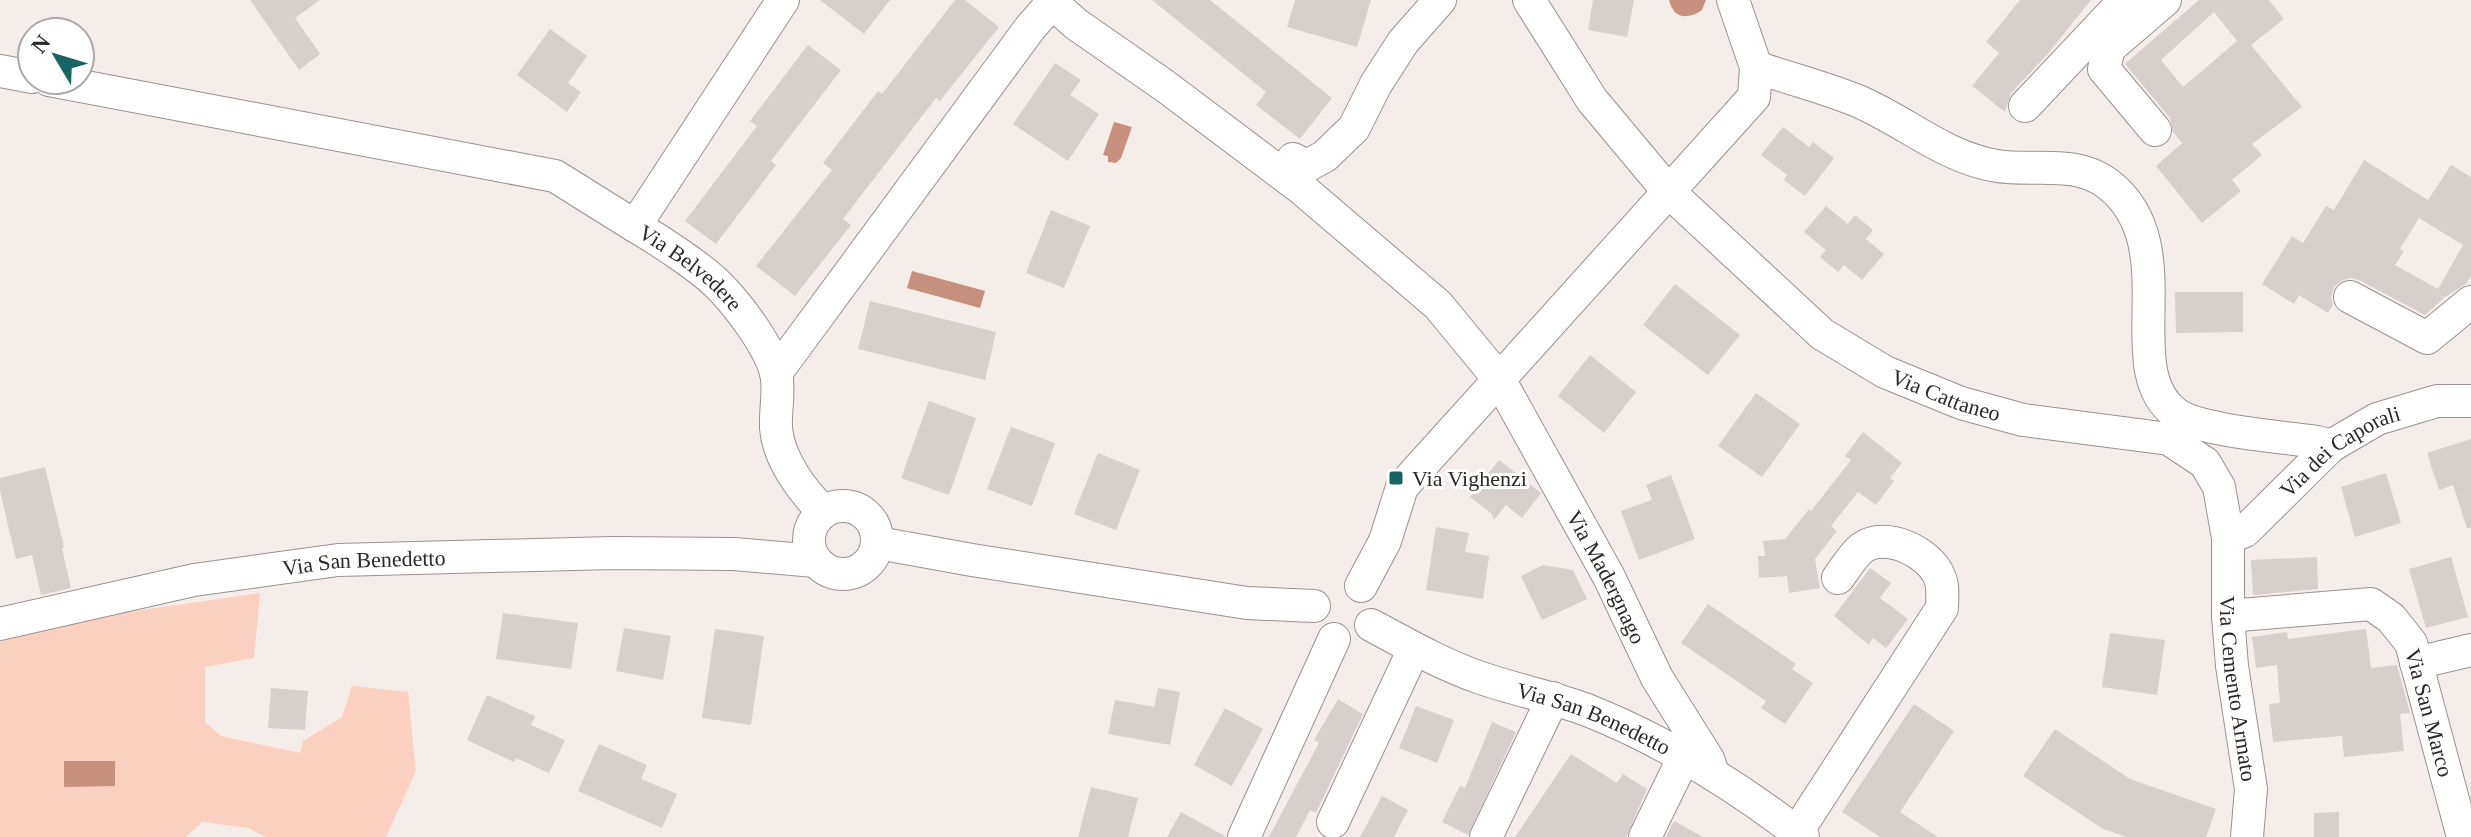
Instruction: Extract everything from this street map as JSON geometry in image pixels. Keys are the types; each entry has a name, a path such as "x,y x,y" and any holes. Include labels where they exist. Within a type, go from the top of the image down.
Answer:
{"street":[{"name":"Via Belvedere","path":"783,0 635,226 723,289 763,345 776,373 776,432 789,466 810,498 815,535"},
{"path":"1293,159 1307,166 1325,156 1354,128 1376,84 1403,42 1440,0"},
{"name":"Via Cattaneo","path":"1529,0 1592,100 1668,191 1822,334 1885,372 1961,403 2023,420 2169,439 2205,463 2219,487 2228,538"},
{"path":"1361,586 1385,541 1402,487 1754,97 1756,67 1733,0"},
{"path":"2025,106 2125,0"},
{"path":"2155,130 2104,69 2109,48 2165,0"},
{"path":"776,373 1050,2"},
{"name":"Via Madergnago","path":"1050,2 1343,223 1438,305 1499,379 1609,577 1657,678 1708,759 1713,773"},
{"path":"1756,67 1860,102 1950,151 1996,166 2085,171 2109,185 2134,211 2149,259 2149,363 2158,391 2175,413 2206,426 2331,446"},
{"path":"96,89 555,176 635,226"},
{"path":"2350,297 2427,338 2471,302"},
{"name":"Via dei Caporali","path":"2228,538 2245,531 2331,446 2377,419 2437,401 2471,401"},
{"name":"Via San Benedetto","path":"0,624 194,580 338,560 612,553 734,554 815,535 844,505 855,507 872,521 878,543"},
{"path":"815,535 828,571 844,575 860,570 872,558 878,543 1247,603 1314,606"},
{"name":"Via Cemento Armato","path":"2228,538 2228,616 2232,666 2251,789 2247,837"},
{"path":"1800,835 1942,608 1943,588 1938,573 1906,545 1875,543 1862,548 1838,578"},
{"path":"1338,581 1350,581 1361,586 1372,599 1374,617 1371,625 1361,636 1348,641 1326,636 1316,623 1314,606 1318,595 1326,586 1338,581"},
{"name":"Via San Marco","path":"2228,616 2371,604 2391,618 2411,643 2463,837"},
{"name":"Via San Benedetto","path":"1371,625 1414,649 1481,678 1553,698 1602,717 1684,757 1713,773 1800,835"},
{"path":"1244,837 1334,639"},
{"path":"1333,822 1414,649"},
{"path":"2416,663 2471,650"},
{"path":"1486,837 1553,698"},
{"path":"1645,837 1684,757"}],"shaded area":[{"path":"1669,0 1706,0 1702,10 1682,16 1674,11"},
{"path":"1114,122 1132,127 1121,158 1116,163 1108,162 1108,156 1103,155"},
{"path":"912,271 985,291 980,308 907,288"},
{"path":"260,593 254,658 205,667 205,722 221,736 300,753 303,741 342,717 352,686 408,692 416,771 386,837 266,837 248,828 202,822 186,837 0,837 0,642 80,619"},
{"path":"64,761 115,761 115,786 64,787"}],"building":[{"path":"250,0 320,0 295,18 320,54 299,70"},
{"path":"820,0 890,0 864,34"},
{"path":"955,0 965,0 999,27 940,101 936,98 843,219 851,225 795,296 756,266 832,170 823,163 878,91 882,94"},
{"path":"1152,0 1210,0 1332,98 1300,139 1256,105 1266,92"},
{"path":"1295,0 1371,0 1357,47 1287,27"},
{"path":"1593,0 1634,0 1627,37 1588,30"},
{"path":"2020,0 2091,0 2046,56 2011,93 2005,112 1972,86 1999,53 1986,42"},
{"path":"2199,0 2269,0 2284,19 2251,45 2302,107 2252,144 2262,155 2232,180 2241,191 2202,223 2156,166 2182,143 2173,132 2170,118 2125,64","holes":["2214,12 2237,41 2183,87 2161,60"]},
{"path":"550,29 587,56 568,83 581,92 567,112 517,75"},
{"path":"808,45 841,70 771,161 776,165 716,244 685,221 757,126 750,121"},
{"path":"1055,63 1081,80 1070,95 1099,114 1068,161 1013,124"},
{"path":"1783,127 1809,147 1813,142 1834,158 1805,196 1784,180 1787,175 1761,155"},
{"path":"2364,160 2428,200 2451,165 2471,177 2471,276 2466,284 2425,315 2350,278 2334,287 2331,297 2333,305 2328,313 2299,295 2294,304 2262,284 2292,236 2303,243 2326,206 2334,210","holes":["2419,218 2463,245 2438,289 2395,265 2404,251 2400,249"]},
{"path":"1826,206 1848,224 1855,215 1873,230 1866,239 1884,254 1862,280 1844,265 1838,272 1820,257 1826,250 1804,232"},
{"path":"1051,210 1090,226 1064,288 1026,273"},
{"path":"1675,284 1740,335 1708,375 1643,325"},
{"path":"2175,292 2243,292 2243,332 2176,333"},
{"path":"870,301 996,332 985,380 858,349"},
{"path":"1590,355 1636,392 1604,433 1558,396"},
{"path":"1756,393 1800,424 1762,477 1718,446"},
{"path":"929,401 976,418 949,495 901,478"},
{"path":"1011,427 1055,443 1032,506 987,489"},
{"path":"1863,432 1902,463 1890,478 1894,481 1876,505 1858,492 1831,526 1837,531 1815,559 1820,588 1789,593 1787,576 1759,578 1758,556 1765,556 1763,541 1785,539 1809,509 1811,511 1851,460 1845,456"},
{"path":"2471,439 2471,528 2467,528 2453,485 2439,490 2427,453"},
{"path":"1098,453 1140,470 1116,530 1074,514"},
{"path":"1499,460 1541,493 1522,518 1506,505 1494,520 1491,513 1470,497"},
{"path":"45,467 71,588 41,595 32,555 16,559 0,491 0,478"},
{"path":"2386,473 2401,523 2355,537 2341,487"},
{"path":"1671,475 1695,539 1639,560 1621,511 1652,500 1646,485"},
{"path":"1436,527 1469,533 1465,552 1489,556 1483,599 1426,590"},
{"path":"2317,557 2318,589 2253,595 2251,560"},
{"path":"2451,557 2468,617 2426,628 2409,569"},
{"path":"1543,565 1573,570 1587,599 1542,620 1521,576"},
{"path":"1870,568 1891,583 1880,598 1908,619 1886,648 1873,638 1869,645 1834,616"},
{"path":"1708,604 1796,664 1792,669 1813,683 1785,724 1761,708 1766,701 1681,643"},
{"path":"503,613 578,623 571,669 496,659"},
{"path":"624,628 671,636 663,680 616,671"},
{"path":"715,629 764,636 751,725 702,718"},
{"path":"2366,629 2371,668 2397,665 2410,713 2400,714 2404,751 2344,757 2342,736 2273,742 2269,704 2280,703 2277,665 2256,668 2252,637 2287,632 2288,639"},
{"path":"2110,633 2165,640 2157,695 2102,687"},
{"path":"271,688 308,691 305,730 268,728"},
{"path":"1158,688 1180,692 1170,745 1108,734 1115,700 1154,707"},
{"path":"487,695 535,716 531,725 565,740 549,773 516,758 514,762 467,740"},
{"path":"1338,699 1363,714 1316,813 1310,810 1296,837 1269,837 1319,743 1314,740"},
{"path":"1914,704 1954,731 1900,812 1938,837 1880,837 1842,812"},
{"path":"1416,706 1454,720 1437,763 1399,748"},
{"path":"1225,708 1263,729 1232,786 1194,765"},
{"path":"1492,722 1516,732 1468,835 1442,822 1460,786 1465,788"},
{"path":"2055,729 2130,779 2216,809 2206,837 2127,837 2103,829 2023,776"},
{"path":"599,744 647,765 641,779 677,794 662,828 578,791"},
{"path":"1571,754 1617,783 1623,774 1647,789 1626,837 1515,837"},
{"path":"1091,787 1138,798 1128,837 1078,837"},
{"path":"1382,796 1408,810 1394,837 1360,837"},
{"path":"1181,812 1225,836 1225,837 1167,837"},
{"path":"2339,812 2339,837 2314,837 2314,813"},
{"path":"1674,821 1703,837 1666,837"}],"place":[{"name":"Via Vighenzi","path":"1396,478"}]}
